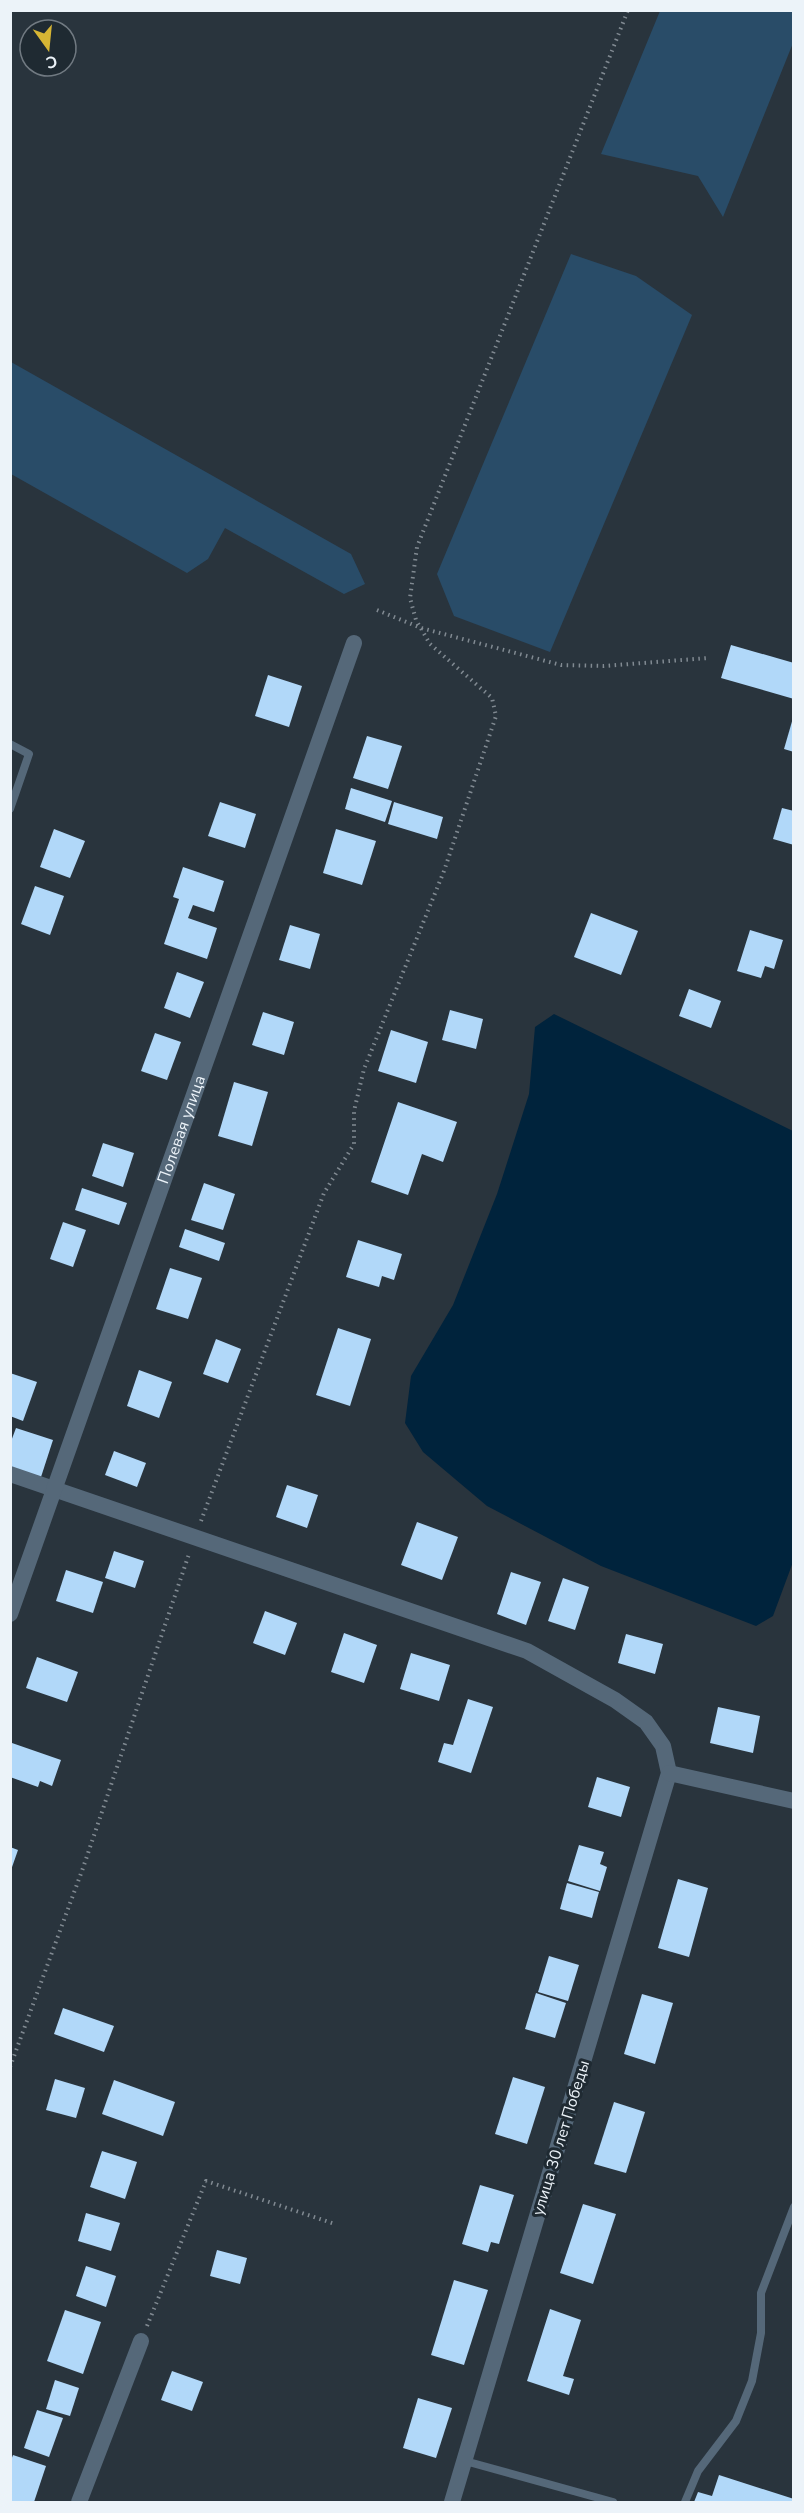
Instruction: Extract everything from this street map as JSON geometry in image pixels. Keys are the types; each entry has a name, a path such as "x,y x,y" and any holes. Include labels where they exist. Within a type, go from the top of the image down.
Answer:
{"street":[{"name":"Полевая улица","path":"10,1614 354,644"},
{"path":"10,1474 527,1651 615,1700 646,1722 663,1746 669,1773 794,1801"},
{"name":"улица 30 лет Победы","path":"452,2502 669,1773"},
{"path":"79,2502 141,2341"}],"lane":[{"path":"10,744 29,754 10,809"},
{"path":"684,2502 698,2470 736,2421 752,2381 761,2332 761,2293 794,2207"},
{"path":"465,2461 614,2502"}],"path":[{"path":"10,2067 83,1868 195,1538 324,1193 354,1144 354,1111 364,1069 444,871 496,716 492,698 430,644 421,628 410,598 417,547 628,10"},
{"path":"377,610 421,628 561,665 604,666 708,658"},
{"path":"141,2341 206,2181 335,2224"}],"shaded area":[{"path":"660,11 793,11 793,43 723,217 698,176 601,154"},
{"path":"571,254 636,276 692,315 550,652 454,616 437,574"},
{"path":"11,362 351,554 365,584 344,594 225,528 208,559 187,573 11,474"},
{"path":"554,1014 793,1131 793,1562 773,1616 756,1626 601,1566 487,1506 423,1452 405,1423 411,1376 453,1305 497,1194 529,1094 535,1027"}],"building":[{"path":"731,645 794,663 794,699 721,678"},
{"path":"268,675 302,686 289,727 255,716"},
{"path":"794,718 794,752 784,749"},
{"path":"367,736 402,746 388,789 353,778"},
{"path":"351,788 392,801 385,822 345,809"},
{"path":"220,802 256,814 245,848 208,836"},
{"path":"394,802 443,817 437,839 388,824"},
{"path":"782,808 794,811 794,845 773,839"},
{"path":"54,829 85,841 70,878 40,867"},
{"path":"336,829 376,841 362,885 323,873"},
{"path":"183,867 224,881 214,912 193,905 188,918 217,928 207,959 164,944 179,899 173,897"},
{"path":"35,886 64,896 50,935 21,924"},
{"path":"591,913 638,931 621,975 574,957"},
{"path":"290,925 320,934 310,969 279,960"},
{"path":"750,930 783,940 774,969 765,966 761,978 737,971"},
{"path":"177,972 204,982 190,1018 164,1008"},
{"path":"689,989 721,1001 711,1028 679,1016"},
{"path":"450,1010 483,1019 476,1049 442,1040"},
{"path":"263,1012 294,1022 284,1055 252,1045"},
{"path":"391,1030 428,1042 416,1083 378,1071"},
{"path":"155,1033 181,1042 167,1080 141,1071"},
{"path":"234,1082 268,1092 252,1146 218,1136"},
{"path":"398,1102 457,1122 443,1162 422,1154 408,1195 371,1182"},
{"path":"103,1143 134,1153 123,1187 92,1176"},
{"path":"204,1183 235,1194 223,1230 191,1220"},
{"path":"82,1188 127,1203 119,1225 75,1210"},
{"path":"63,1222 86,1230 73,1267 50,1259"},
{"path":"185,1229 225,1243 219,1261 179,1247"},
{"path":"358,1240 402,1254 394,1280 382,1276 379,1287 346,1277"},
{"path":"170,1268 202,1278 188,1319 156,1309"},
{"path":"338,1328 371,1339 350,1406 316,1395"},
{"path":"216,1339 241,1349 228,1383 203,1374"},
{"path":"139,1370 172,1382 159,1418 127,1406"},
{"path":"10,1373 37,1382 23,1421 10,1416"},
{"path":"16,1428 53,1440 41,1477 10,1467 10,1444"},
{"path":"114,1451 146,1463 137,1487 105,1475"},
{"path":"287,1485 318,1495 307,1528 276,1517"},
{"path":"417,1522 458,1537 442,1580 401,1565"},
{"path":"114,1551 144,1561 135,1588 105,1578"},
{"path":"66,1570 103,1582 93,1613 56,1601"},
{"path":"511,1572 541,1582 526,1625 497,1614"},
{"path":"563,1578 589,1587 575,1630 548,1621"},
{"path":"265,1611 297,1623 285,1655 253,1643"},
{"path":"344,1633 377,1645 364,1683 331,1672"},
{"path":"626,1634 663,1644 655,1674 618,1663"},
{"path":"411,1653 450,1665 439,1701 400,1689"},
{"path":"37,1657 78,1672 67,1702 26,1688"},
{"path":"468,1699 493,1707 471,1773 438,1762 444,1743 453,1745"},
{"path":"718,1707 760,1716 753,1753 710,1743"},
{"path":"12,1743 61,1760 52,1786 40,1781 38,1787 10,1777"},
{"path":"597,1777 630,1787 621,1817 588,1807"},
{"path":"579,1845 604,1852 600,1864 607,1867 600,1891 568,1881"},
{"path":"10,1847 18,1850 11,1870 10,1870"},
{"path":"678,1879 708,1888 689,1957 658,1948"},
{"path":"567,1883 599,1892 592,1918 560,1909"},
{"path":"549,1956 579,1965 568,2001 538,1992"},
{"path":"536,1993 566,2003 555,2038 525,2029"},
{"path":"642,1994 673,2003 655,2064 624,2054"},
{"path":"63,2008 114,2026 104,2052 54,2034"},
{"path":"513,2077 545,2087 527,2144 495,2134"},
{"path":"55,2079 85,2088 76,2118 46,2110"},
{"path":"114,2080 175,2102 163,2136 102,2114"},
{"path":"614,2102 645,2112 626,2173 594,2164"},
{"path":"102,2151 137,2162 125,2199 90,2187"},
{"path":"480,2185 514,2195 499,2244 491,2242 488,2252 462,2244"},
{"path":"583,2204 616,2214 593,2284 560,2273"},
{"path":"86,2213 120,2223 111,2251 78,2241"},
{"path":"217,2250 247,2258 240,2284 210,2276"},
{"path":"86,2266 116,2276 106,2307 76,2296"},
{"path":"454,2280 488,2290 464,2365 431,2355"},
{"path":"550,2309 581,2320 563,2376 574,2379 569,2395 527,2381"},
{"path":"65,2310 101,2322 83,2374 47,2361"},
{"path":"172,2371 203,2382 192,2411 161,2400"},
{"path":"55,2380 79,2388 70,2416 46,2409"},
{"path":"418,2398 452,2408 436,2458 403,2448"},
{"path":"37,2410 63,2418 49,2457 24,2448"},
{"path":"13,2455 46,2466 34,2502 10,2502 10,2463"},
{"path":"719,2475 794,2499 794,2502 694,2502 698,2492 712,2496"}]}
